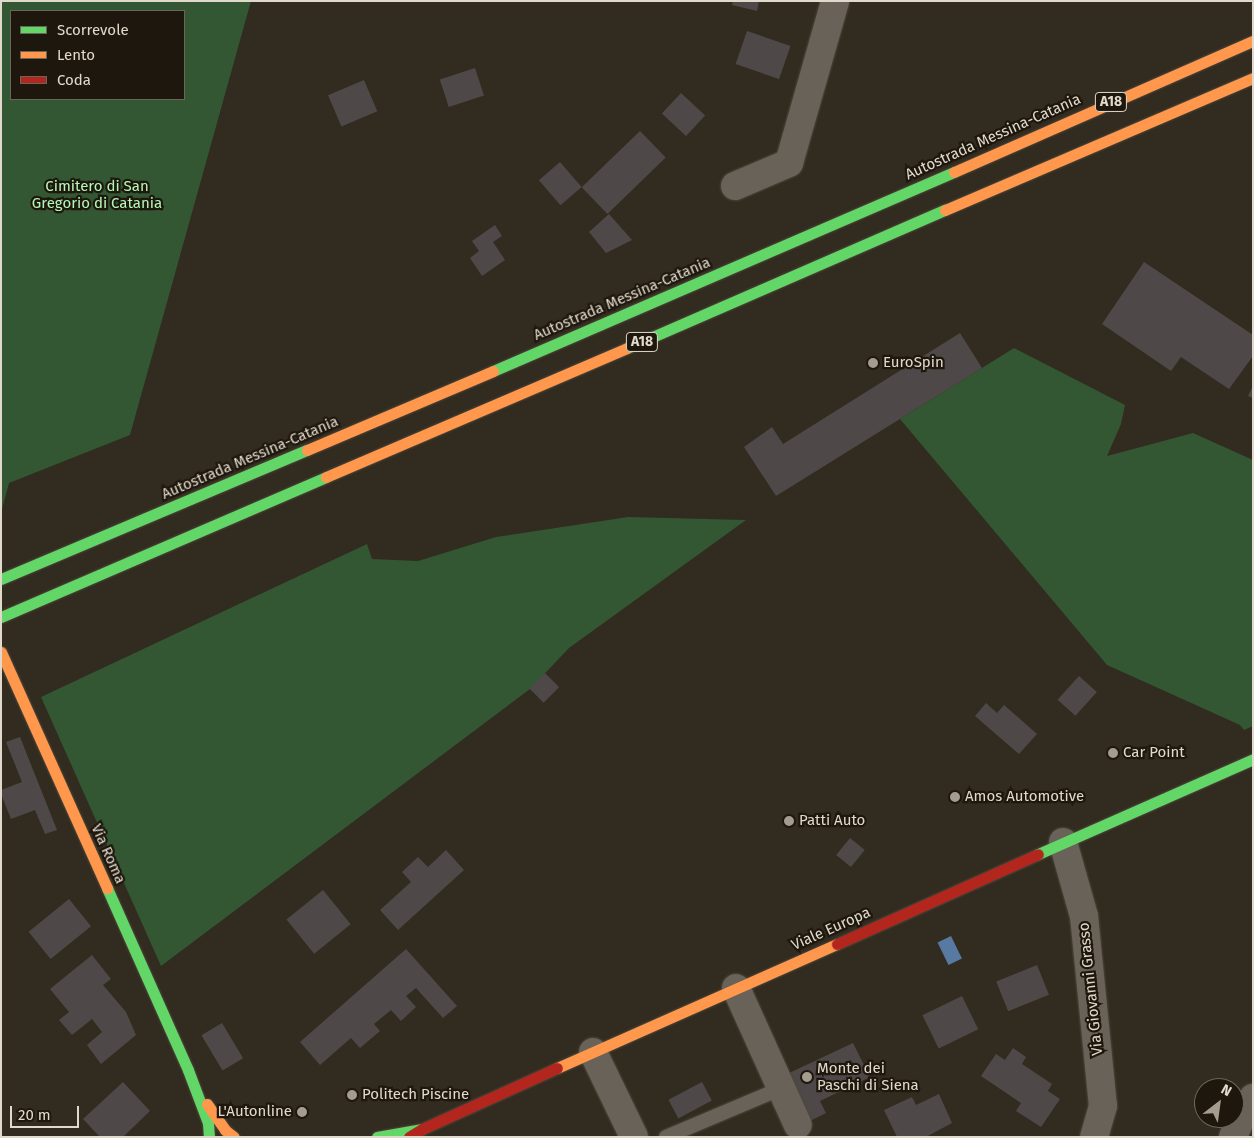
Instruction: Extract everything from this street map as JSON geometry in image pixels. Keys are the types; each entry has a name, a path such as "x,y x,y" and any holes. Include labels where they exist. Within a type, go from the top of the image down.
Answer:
{"main road":[{"name":"Autostrada Messina-Catania","path":"1,579 649,305 1253,41"},
{"name":"A18","path":"1,617 1253,78"},
{"name":"Via Roma","path":"1,652 188,1070"},
{"name":"Viale Europa","path":"422,1129 1253,759"},
{"path":"188,1070 208,1123 210,1137"},
{"path":"188,1070 212,1112 225,1130 234,1137"},
{"path":"376,1137 422,1129"},
{"path":"410,1137 422,1129"}],"street":[{"path":"735,186 789,163 835,1"},
{"name":"Via Giovanni Grasso","path":"1063,842 1084,916 1086,935 1103,1106 1094,1137"},
{"path":"736,988 798,1125"},
{"path":"593,1052 634,1137"},
{"path":"1233,1137 1244,1111 1253,1098"}],"lane":[{"path":"666,1137 782,1088"}],"green space":[{"name":"Cimitero di San Gregorio di Catania","path":"1,1 251,1 130,435 9,483 1,513"},
{"path":"1014,348 1125,405 1121,424 1107,456 1193,433 1253,460 1253,726 1244,730 1240,725 1107,665 900,419"},
{"path":"628,517 746,520 569,648 530,689 161,966 41,697 367,544 372,559 418,561 496,537"}],"water":[{"path":"951,936 962,958 948,965 938,943"}],"building":[{"path":"733,1 759,1 757,11 732,5"},
{"path":"747,31 790,46 779,79 736,64"},
{"path":"475,68 484,96 449,107 440,79"},
{"path":"364,80 377,111 341,127 328,95"},
{"path":"681,93 705,116 686,136 662,113"},
{"path":"640,131 666,158 607,214 582,187"},
{"path":"560,162 582,187 561,205 539,180"},
{"path":"609,214 632,240 606,253 589,232"},
{"path":"495,225 502,236 493,242 505,260 482,276 470,258 479,251 472,241"},
{"path":"1144,262 1253,335 1253,356 1229,389 1181,357 1171,371 1102,324"},
{"path":"960,333 982,368 776,496 744,447 772,427 783,444"},
{"path":"1253,386 1253,398 1248,396"},
{"path":"545,673 559,687 544,703 529,689"},
{"path":"1079,676 1097,692 1075,716 1058,700"},
{"path":"986,703 997,713 1004,705 1037,734 1019,754 975,716"},
{"path":"20,737 57,830 45,834 35,810 11,819 1,794 1,790 22,782 6,742"},
{"path":"850,838 865,850 851,867 836,855"},
{"path":"446,850 464,870 398,930 380,910 411,882 402,872 418,857 428,867"},
{"path":"323,890 351,924 314,954 286,920"},
{"path":"69,899 91,926 51,959 29,932"},
{"path":"406,949 457,1006 443,1018 416,988 406,996 416,1007 401,1021 391,1010 374,1024 380,1031 360,1048 351,1038 320,1065 300,1042"},
{"path":"92,955 111,979 103,985 126,1012 136,1035 101,1064 87,1045 102,1032 92,1019 72,1035 59,1020 69,1012 50,989"},
{"path":"1037,965 1049,995 1008,1011 996,981"},
{"path":"962,996 978,1029 939,1049 922,1015"},
{"path":"222,1023 243,1058 223,1071 201,1035"},
{"path":"853,1043 870,1077 820,1101 826,1113 810,1121 787,1074"},
{"path":"1013,1048 1026,1057 1022,1064 1052,1084 1048,1091 1060,1099 1041,1127 1016,1111 1021,1103 981,1076 996,1054 1005,1060"},
{"path":"123,1082 150,1111 123,1137 100,1137 83,1119"},
{"path":"702,1082 712,1101 678,1118 668,1100"},
{"path":"939,1094 952,1123 926,1137 897,1137 884,1110 912,1097 916,1105"}],"traffic: fast":[{"path":"493,371 954,172"},
{"path":"627,348 945,210"},
{"path":"1,579 307,450"},
{"path":"1,617 326,477"},
{"path":"1038,854 1253,759"},
{"path":"107,888 188,1070 208,1123 209,1137"},
{"path":"377,1137 422,1129"}],"traffic: slow":[{"path":"954,172 1253,41"},
{"path":"945,210 1253,78"},
{"path":"326,477 627,348"},
{"path":"307,450 493,371"},
{"path":"1,652 107,888"},
{"path":"557,1068 837,944"},
{"path":"207,1104 225,1130 234,1137"}],"traffic: jam":[{"path":"837,944 1038,854"},
{"path":"409,1137 422,1129 557,1068"}],"place":[{"name":"EuroSpin","path":"873,363"},
{"name":"Car Point","path":"1113,753"},
{"name":"Amos Automotive","path":"955,797"},
{"name":"Patti Auto","path":"789,821"},
{"name":"Monte dei Paschi di Siena","path":"807,1077"},
{"name":"Politech Piscine","path":"352,1095"},
{"name":"L'Autonline","path":"302,1112"}]}
